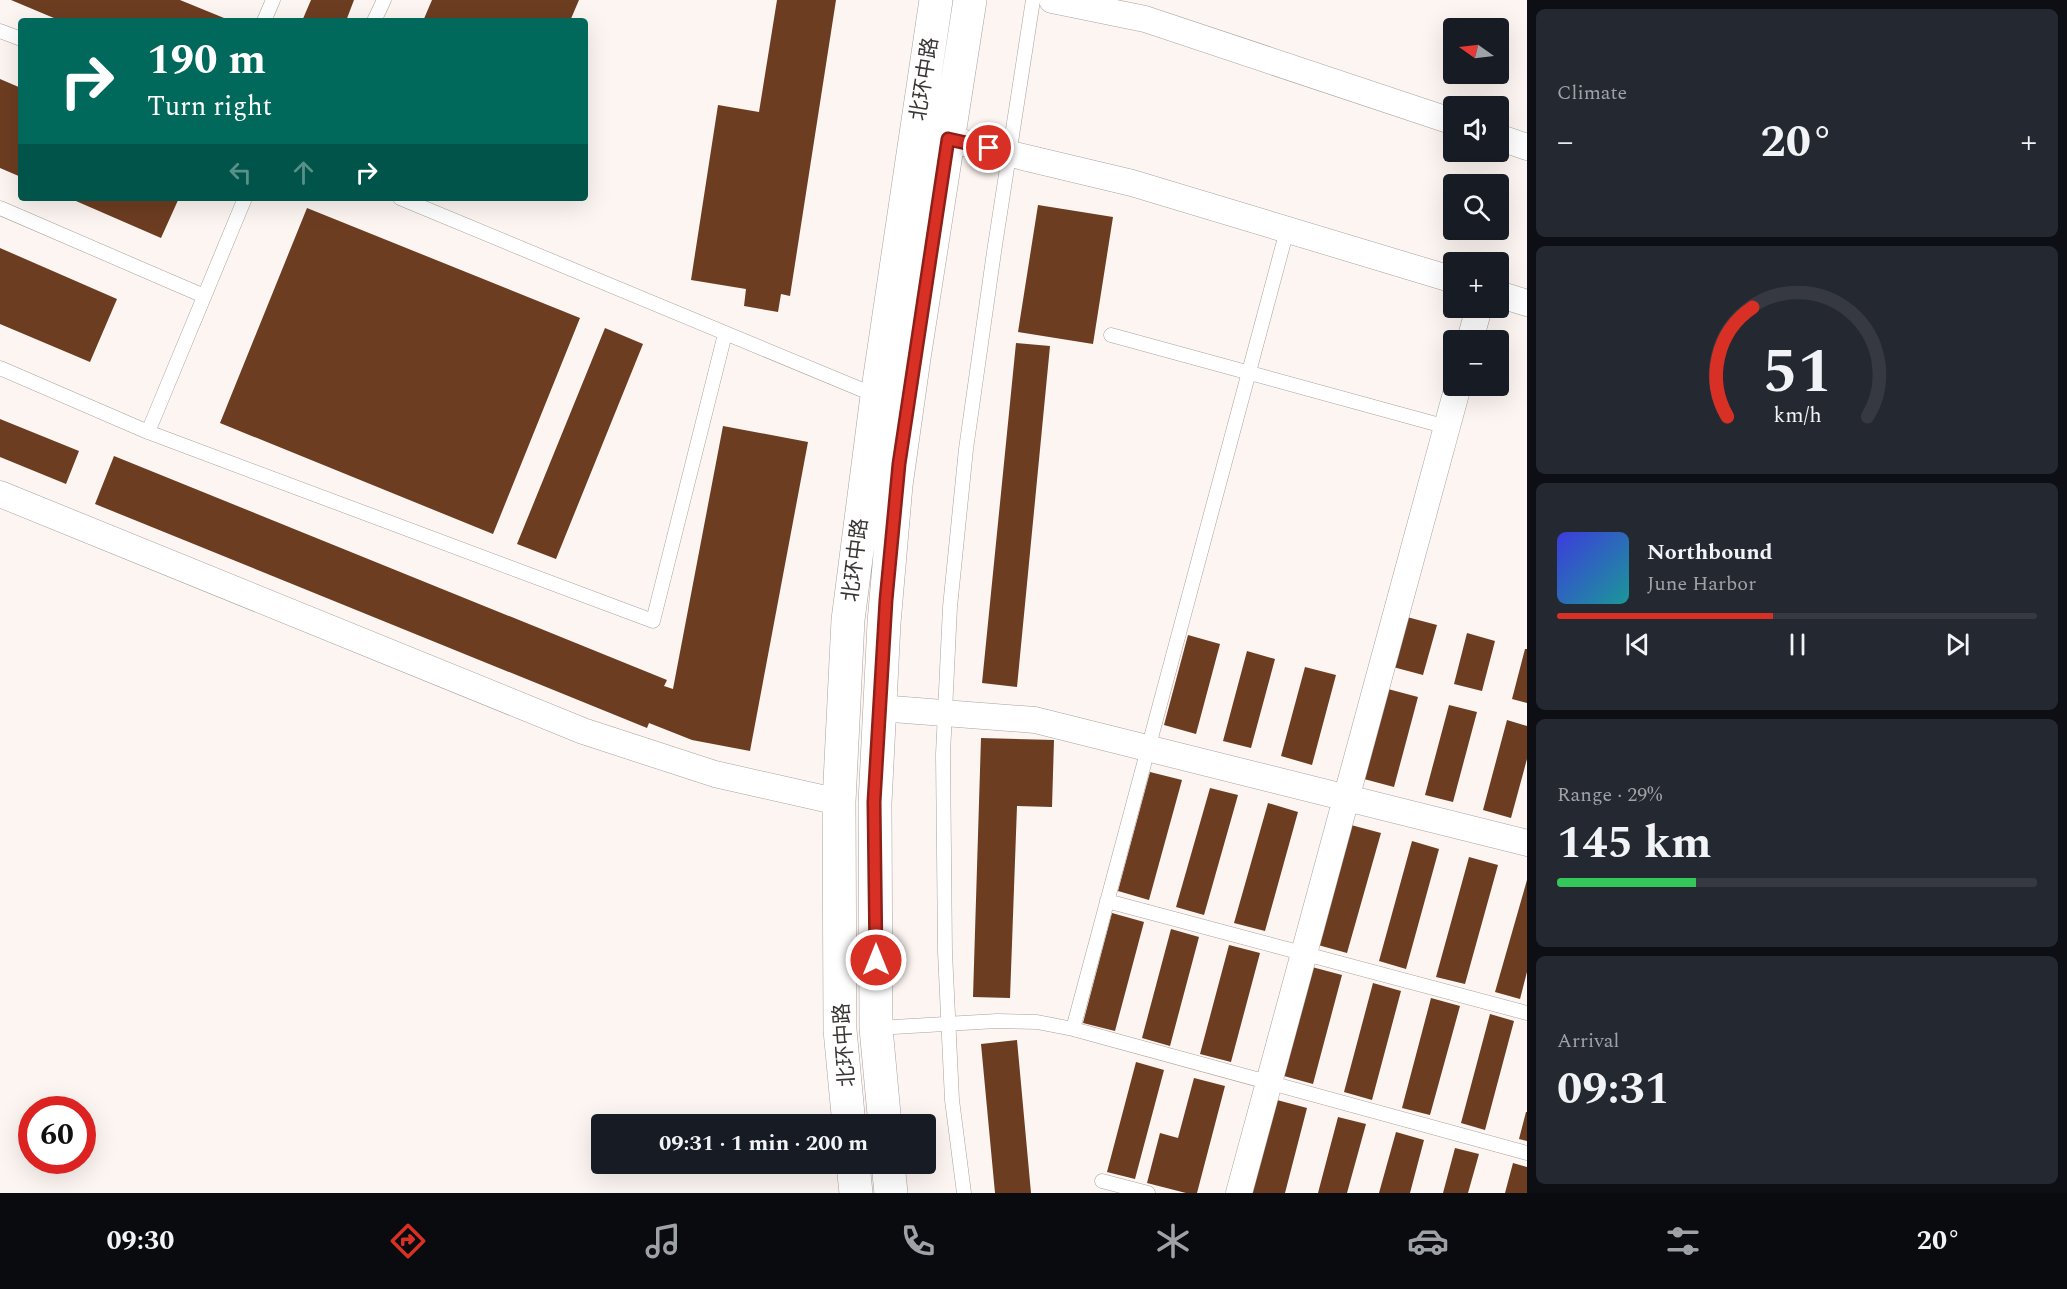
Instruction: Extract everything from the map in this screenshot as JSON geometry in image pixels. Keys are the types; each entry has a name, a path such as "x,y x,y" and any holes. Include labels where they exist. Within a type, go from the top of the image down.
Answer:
{"main road":[{"name":"北环中路","path":"848,1114 840,1030 839,802 848,620 877,396 936,0"},
{"name":"北环中路","path":"884,1114 876,1028 874,802 884,623 896,485 970,0"},
{"path":"854,1174 856,1193"},
{"path":"889,1174 891,1193"}],"street":[{"path":"1052,0 1145,19 1443,118"},
{"path":"948,139 1132,183 1443,277"},
{"path":"1509,141 1527,147"},
{"path":"1509,297 1527,303"},
{"path":"1239,1193 1455,396"},
{"path":"0,494 583,731 715,774 839,802"},
{"path":"879,708 1035,720 1527,843"}],"lane":[{"path":"265,18 273,0"},
{"path":"376,18 384,0"},
{"path":"964,1193 952,1101 945,905 943,754 950,607 966,449 1033,0"},
{"path":"0,31 18,38"},
{"path":"148,432 244,201"},
{"path":"407,201 877,396"},
{"path":"0,208 204,296"},
{"path":"1073,1029 1287,230"},
{"path":"0,368 148,432 653,621 725,334"},
{"path":"1111,335 1447,427"},
{"path":"1107,901 1527,1013"},
{"path":"876,1028 997,1021 1037,1022 1073,1029 1527,1153"},
{"path":"1102,1181 1148,1193"}],"building":[{"path":"11,0 180,0 224,18 54,18"},
{"path":"311,0 354,0 347,18 303,18"},
{"path":"432,0 579,0 571,18 424,18"},
{"path":"777,0 836,0 790,296 781,294 778,312 744,306 746,289 691,280 718,105 759,112"},
{"path":"0,79 18,87 18,176 0,168"},
{"path":"76,201 178,201 161,238"},
{"path":"1038,205 1113,217 1093,344 1018,332"},
{"path":"307,208 580,318 493,534 220,423"},
{"path":"0,248 117,299 90,362 0,324"},
{"path":"605,328 643,344 556,559 517,544"},
{"path":"1016,343 1050,346 1017,687 982,683"},
{"path":"0,419 79,451 66,484 0,457"},
{"path":"723,426 808,442 750,751 692,740 649,723 647,728 95,504 114,456 667,680 664,686 673,689"},
{"path":"1407,617 1437,625 1423,675 1393,667"},
{"path":"1467,633 1495,641 1482,691 1454,684"},
{"path":"1188,635 1220,644 1196,734 1164,725"},
{"path":"1525,649 1527,649 1527,703 1512,699"},
{"path":"1247,651 1275,659 1251,748 1223,741"},
{"path":"1305,667 1336,675 1312,765 1281,756"},
{"path":"1388,689 1418,697 1394,787 1364,779"},
{"path":"1449,705 1477,712 1453,802 1425,795"},
{"path":"1507,720 1527,726 1527,759 1511,818 1483,810"},
{"path":"981,738 1054,740 1052,807 1017,806 1010,998 973,997"},
{"path":"1150,772 1182,780 1149,900 1118,891"},
{"path":"1210,788 1238,795 1204,915 1176,907"},
{"path":"1268,803 1298,812 1265,931 1234,923"},
{"path":"1351,825 1381,833 1347,953 1318,945"},
{"path":"1412,841 1439,849 1406,969 1379,961"},
{"path":"1469,857 1498,865 1465,984 1436,977"},
{"path":"1527,880 1527,972 1520,999 1495,992"},
{"path":"1112,913 1144,922 1115,1031 1083,1023"},
{"path":"1171,929 1199,937 1170,1046 1142,1038"},
{"path":"1229,945 1260,953 1231,1062 1200,1054"},
{"path":"1312,967 1342,975 1313,1084 1284,1076"},
{"path":"1373,983 1401,991 1372,1100 1344,1092"},
{"path":"1431,998 1460,1006 1430,1115 1402,1108"},
{"path":"1490,1014 1514,1021 1485,1130 1461,1123"},
{"path":"1017,1040 1031,1193 995,1193 981,1044"},
{"path":"1136,1062 1164,1070 1135,1179 1107,1172"},
{"path":"1194,1078 1225,1086 1197,1193 1186,1193 1147,1183 1160,1133 1178,1138"},
{"path":"1277,1100 1307,1108 1285,1193 1252,1193"},
{"path":"1527,1112 1527,1141 1519,1139"},
{"path":"1338,1117 1366,1124 1347,1193 1318,1193"},
{"path":"1396,1132 1424,1140 1410,1193 1379,1193"},
{"path":"1455,1148 1479,1154 1468,1193 1443,1193"},
{"path":"1513,1163 1527,1167 1527,1193 1505,1193"}],"route":[{"path":"876,960 874,802 884,623 896,485 948,139 989,148"}]}
